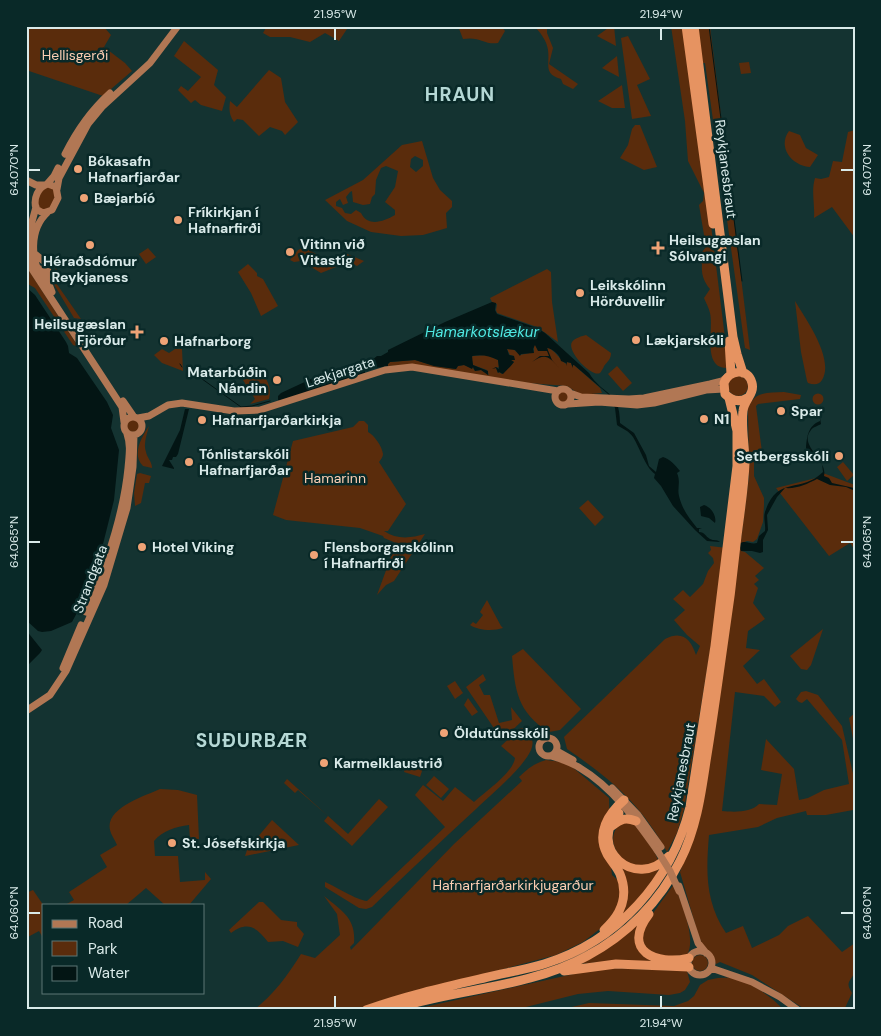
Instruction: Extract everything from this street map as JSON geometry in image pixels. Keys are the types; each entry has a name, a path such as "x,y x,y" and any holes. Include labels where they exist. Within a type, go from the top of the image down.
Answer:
{"highway":[{"name":"Reykjanesbraut","path":"686,26 728,337 729,375"},
{"name":"Reykjanesbraut","path":"694,26 733,337 743,373"},
{"path":"737,372 743,373 749,377 753,385 752,391 747,398 738,401 726,394 724,383 729,375 737,372"},
{"name":"Reykjanesbraut","path":"366,1010 402,998 543,964 592,943 626,918 646,898 670,861 687,820 696,773 714,656 737,466 737,431 726,394"},
{"name":"Reykjanesbraut","path":"390,1010 441,996 544,974 574,963 602,948 639,918 669,881 690,836 698,808 707,754 741,510 745,462 743,410 747,398"},
{"path":"624,804 610,827 609,844 615,857 628,867 640,870 656,865 667,857 676,844 687,820"},
{"path":"569,954 608,926 621,907 624,895 622,882 618,871 605,850 602,836 606,821 612,811 624,804"},
{"path":"610,827 622,819 628,818 636,821"},
{"path":"669,881 665,892 643,922 638,936 639,941 644,952 656,959 690,960"},
{"path":"544,974 616,964 690,960"}],"main road":[{"path":"52,292 47,279 48,271 38,269 33,265 28,236 36,208 38,191 54,176 76,133 89,113 147,61 176,26"},
{"path":"38,269 41,277 138,420 140,432 130,434 123,427 122,407 30,266 31,253 37,229 42,219 56,203 59,178 88,124 102,107 150,64 176,26"},
{"path":"26,180 36,185 53,184 57,188"},
{"path":"26,185 34,191 36,198"},
{"path":"36,208 41,213 48,212"},
{"path":"31,253 43,262 56,264"},
{"name":"Lækjargata","path":"138,420 149,416 163,407 182,403 234,411 260,410 385,370 400,367 427,369 543,389 556,394"},
{"path":"626,402 722,381 729,375"},
{"path":"601,400 564,405 558,404 556,394 563,389 581,397 654,403 706,390 726,394"},
{"path":"568,404 571,397 570,393"},
{"path":"124,422 128,418 138,420"},
{"name":"Strandgata","path":"26,709 44,696 58,677 99,583 117,528 127,477 130,434"},
{"name":"Strandgata","path":"26,709 50,695 66,671 104,585 127,508 133,467 130,434"},
{"path":"129,456 133,467"},
{"path":"551,756 557,750 557,744 553,739 547,738 542,740 539,746 540,751 544,755 574,764 588,773 644,822 679,888 698,944 711,958 711,968 706,974 699,975 693,973 690,960 694,945 679,888"},
{"path":"557,750 596,775 624,804 659,849"},
{"path":"690,960 698,952 706,953"},
{"path":"711,968 752,982 780,997 798,1010"}],"green space":[{"name":"Hellisgerði","path":"33,26 103,26 111,35 104,47 125,63 132,71 103,96 26,70 26,31"},
{"path":"267,26 341,26 347,29 339,41 325,33 310,42 290,37 270,37 263,33"},
{"path":"458,26 501,26 505,31 498,43 489,43 469,38 463,39"},
{"path":"534,26 547,26 547,33 553,48 549,64 578,84 573,89 563,84 561,79 555,77 550,72 546,43"},
{"path":"611,26 614,26 616,46 597,36"},
{"path":"671,26 683,26 709,209 728,362 726,368 719,366 711,354 711,320 704,298 710,289 703,278 702,264 697,260 689,260 702,252 706,247 699,205 703,201 704,193 688,161 685,121"},
{"path":"697,26 710,26 750,350 745,348 705,63 702,63"},
{"path":"628,36 650,79 637,85 651,116 632,119 621,38"},
{"path":"184,41 218,70 214,85 226,97 222,111 201,105 195,100 191,103 178,90 181,86 188,91 201,77 174,56"},
{"path":"617,56 619,77 602,68"},
{"path":"749,62 751,73 741,74 739,63"},
{"path":"269,70 281,78 285,102 298,122 285,135 282,131 270,127 259,136 243,120 237,119 234,122 230,115 230,101 237,107"},
{"path":"622,85 625,108 612,108 598,101"},
{"path":"635,125 640,125 657,167 644,170 620,158 628,145 632,129"},
{"path":"855,130 855,238 832,207 814,218 813,193 815,178 829,177 833,161 842,162 848,132"},
{"path":"789,131 800,135 806,148 818,155 810,167 797,163 788,155 785,143"},
{"path":"422,141 433,178 440,190 452,201 452,207 446,213 447,228 423,235 401,236 371,232 347,221 325,200 363,180 402,145","holes":["415,156 423,160 423,166 416,172 410,167 411,159","386,166 398,171 395,187 385,202 395,210 395,215 386,220 372,222 356,210 351,214 345,213 342,208 336,206 336,202 340,199 343,205 348,203 346,197 352,191 353,202 363,205 370,204 375,194 376,180 381,168"]},
{"path":"48,185 56,191 53,206 41,211 37,202 39,193"},
{"path":"305,247 336,267 321,273 301,261 294,262 290,260 298,250"},
{"path":"148,248 156,257 146,264 139,254"},
{"path":"345,253 364,261 357,266 345,260"},
{"path":"26,260 30,272 76,346 73,345 35,288 26,283"},
{"path":"248,264 257,273 257,276 263,279 278,306 261,316 251,293 238,272"},
{"path":"56,268 58,272 54,280 81,319 74,318 52,281"},
{"path":"547,269 551,272 552,302 558,342 537,327 497,313 497,304 492,302 490,298"},
{"path":"795,301 822,350 825,371 821,382 818,384 810,384 807,381 801,352"},
{"path":"586,335 611,353 610,358 600,373 591,372 586,368 576,357 571,346 572,342 577,338"},
{"path":"534,345 539,351 548,351 547,347 566,364 567,362 571,363 572,366 574,365 600,388 602,393 581,395 567,386 528,383 413,365 388,366 390,362 415,360 435,366 456,369 458,366 464,365 472,367 475,371 481,370 489,375 487,370 473,365 471,358 473,356 487,355 498,360 499,367 496,368 498,373 502,374 514,362 511,360 514,360 514,356 510,355 507,349 513,349 520,355 534,352"},
{"path":"162,349 169,353 175,349 182,349 183,371 162,363 154,355"},
{"path":"617,366 632,383 623,391 608,374"},
{"path":"259,369 268,383 270,390 269,399 250,404 255,399 243,380"},
{"path":"734,376 742,376 748,382 748,390 742,396 734,396 728,390 728,382"},
{"path":"563,391 569,397 563,403 557,397"},
{"path":"784,392 801,395 800,399 758,404 756,406 762,452 754,452 754,476 764,498 763,522 757,539 753,542 747,541 742,543 741,551 745,552 764,568 755,576 759,580 754,584 758,588 753,603 765,619 748,631 746,648 760,650 743,666 757,684 764,679 781,702 775,707 764,696 735,692 722,811 736,812 747,810 759,804 777,805 782,774 761,770 766,739 794,769 799,800 824,790 849,784 842,740 807,699 802,703 796,699 801,692 806,691 818,695 842,726 855,782 855,815 853,810 826,815 807,815 806,811 777,818 758,827 709,835 708,886 714,910 726,933 743,926 752,948 779,935 788,926 808,916 842,952 855,943 856,968 849,981 852,993 844,1010 806,1010 752,975 720,962 716,964 710,953 703,946 698,934 680,872 692,835 742,532 749,476 748,408 754,398 762,394"},
{"path":"818,393 824,399 818,405 812,399"},
{"path":"131,420 135,420 139,426 135,432 131,432 127,428 127,424"},
{"name":"Hamarinn","path":"359,421 364,421 368,425 368,432 379,444 383,454 379,462 406,504 388,531 384,531 394,536 404,537 425,534 394,581 386,585 377,595 396,543 360,528 286,520 273,515 293,441 353,427"},
{"path":"149,426 145,446 152,468 143,466 138,456 143,435"},
{"path":"843,462 854,475 847,481 837,467"},
{"path":"823,473 855,485 855,550 850,543 829,556 776,488 816,478"},
{"path":"137,474 151,476 149,483 145,483 141,503 135,506 134,493"},
{"path":"588,500 604,517 595,526 579,508"},
{"path":"710,546 727,548 684,809 677,833 667,852 636,806 598,771 567,749 564,737 665,639 671,636 685,638 692,645 696,655 700,646 674,620 685,610 673,599 683,590 690,597 703,584 708,571 714,563 713,558 708,553 711,550"},
{"path":"487,600 503,628 486,630 470,625 473,622 476,624 483,615 480,612"},
{"path":"823,629 811,665 807,670 801,669 790,656"},
{"path":"523,649 581,709 560,730 549,732 538,724 524,708 517,690 512,656"},
{"path":"483,674 486,680 479,685 484,695 490,695 499,723 512,720 511,707 522,721 502,740 466,687"},
{"path":"455,681 463,693 455,699 447,686"},
{"path":"468,698 478,712 472,716 464,705"},
{"path":"855,713 855,749 849,718"},
{"path":"522,728 528,732 533,743 531,750 521,765 498,789 372,907 366,909 359,908 325,887 325,882 352,896 367,901 445,827 415,795 423,785 443,801 455,787 474,802 498,782 513,764 515,758 501,746"},
{"name":"Hafnarfjarðarkirkjugarður","path":"546,760 562,762 571,766 609,798 612,875 621,883 622,900 610,921 583,942 556,955 395,998 360,1010 254,1010 280,984 301,954 315,958 340,935 337,914 324,896 342,911 353,927 354,943 350,947 351,950 454,844 522,781 519,777 525,771"},
{"path":"407,763 423,768 420,777 404,772"},
{"path":"434,776 449,789 441,798 426,785"},
{"path":"287,779 348,834 379,799 388,807 352,846 324,821 328,816 298,790 295,793 284,783"},
{"path":"160,789 178,790 197,795 199,839 190,839 189,825 170,830 161,834 154,841 155,856 178,856 180,882 205,880 205,872 211,879 190,904 164,904 146,888 127,904 67,904 74,900 69,892 107,867 100,855 117,845 111,834 110,822 120,809 136,799"},
{"path":"272,820 299,845 245,856 247,850"},
{"path":"634,822 658,860 651,865 626,865 614,845 614,835 620,823"},
{"path":"614,860 625,869 636,873 648,872 661,865 646,894 605,931 624,908"},
{"path":"674,884 687,920 690,948 687,955 661,957 646,948 641,936 643,927"},
{"path":"33,890 43,904 42,936 39,931 26,938 26,893"},
{"path":"259,902 263,902 281,920 297,922 297,926 304,934 298,947 283,941 268,942 252,927 242,927 231,933 229,930"},
{"path":"641,920 639,946 667,962 579,964"},
{"path":"697,955 703,955 708,960 706,969 697,971 692,966 692,960"},
{"path":"601,968 687,971 690,982 685,990 669,995 608,991 578,994 514,1010 411,1010"},
{"path":"734,978 754,986 774,1000 784,1010 559,1010 589,1003 674,1006 688,1001 694,996 700,985 708,980"}],"water":[{"path":"26,287 35,295 66,342 69,353 77,358 107,402 113,415 111,428 119,450 114,500 98,564 85,598 72,622 51,631 42,632 38,631 26,620"},
{"name":"Hamarkotslækur","path":"492,302 496,303 495,310 497,314 537,328 545,333 610,394 617,404 620,423 634,433 646,455 649,466 656,472 659,459 663,457 674,464 680,471 677,473 679,493 686,513 697,528 702,528 699,529 699,532 704,533 710,539 720,542 707,541 673,506 654,478 655,474 645,462 633,437 617,425 615,408 608,394 574,365 573,368 571,363 567,362 566,366 566,363 561,361 552,350 547,348 555,363 547,357 540,357 532,362 540,356 549,356 547,351 538,351 535,345 534,353 521,354 520,356 515,350 507,349 509,355 514,356 515,360 511,360 514,362 503,374 498,373 496,368 492,369 496,367 499,369 498,360 482,355 472,356 473,365 488,371 488,375 481,370 475,371 473,367 472,369 464,365 458,366 456,369 434,366 415,360 390,362 388,366 375,368 372,360 377,356 381,356 388,352 388,350 445,322"},
{"path":"361,364 364,365 365,373 280,401 278,400 278,396 281,393 311,379"},
{"path":"185,409 189,409 178,454 172,460 169,460 174,469 162,466 180,430"},
{"path":"820,418 821,424 811,430 808,442 822,464 811,456 806,448 809,432 816,423 820,421"},
{"path":"822,465 824,476 829,478 832,483 854,488 855,491 846,487 830,485 817,479 798,487 785,488 815,479 823,472"},
{"path":"785,488 777,497 767,515 768,530 763,540 763,552 741,551 739,544 741,543 757,543 759,536 765,531 764,514 770,501 776,493"},
{"path":"704,505 713,512 715,523 709,518 701,516 700,507"},
{"path":"26,630 42,650 26,667"}],"waterway":[{"path":"709,26 742,281"},
{"path":"191,371 241,407 270,401"}],"place":[{"name":"Bókasafn Hafnarfjarðar","path":"78,169"},
{"name":"Bæjarbíó","path":"84,198"},
{"name":"Fríkirkjan í Hafnarfirði","path":"178,220"},
{"name":"Héraðsdómur Reykjaness","path":"90,245"},
{"name":"Heilsugæslan Sólvangi","path":"658,248"},
{"name":"Vitinn við Vitastíg","path":"290,252"},
{"name":"Leikskólinn Hörðuvellir","path":"580,293"},
{"name":"Heilsugæslan Fjörður","path":"137,332"},
{"name":"Lækjarskóli","path":"636,340"},
{"name":"Hafnarborg","path":"164,341"},
{"name":"Matarbúðin Nándin","path":"277,380"},
{"name":"Spar","path":"781,411"},
{"name":"N1","path":"704,419"},
{"name":"Hafnarfjarðarkirkja","path":"202,420"},
{"name":"Setbergsskóli","path":"839,456"},
{"name":"Tónlistarskóli Hafnarfjarðar","path":"189,462"},
{"name":"Hotel Viking","path":"142,547"},
{"name":"Flensborgarskólinn í Hafnarfirði","path":"314,555"},
{"name":"Öldutúnsskóli","path":"444,733"},
{"name":"Karmelklaustrið","path":"324,763"},
{"name":"St. Jósefskirkja","path":"172,843"}],"district":[{"name":"HRAUN","path":"460,94"},
{"name":"SUÐURBÆR","path":"252,740"}]}
